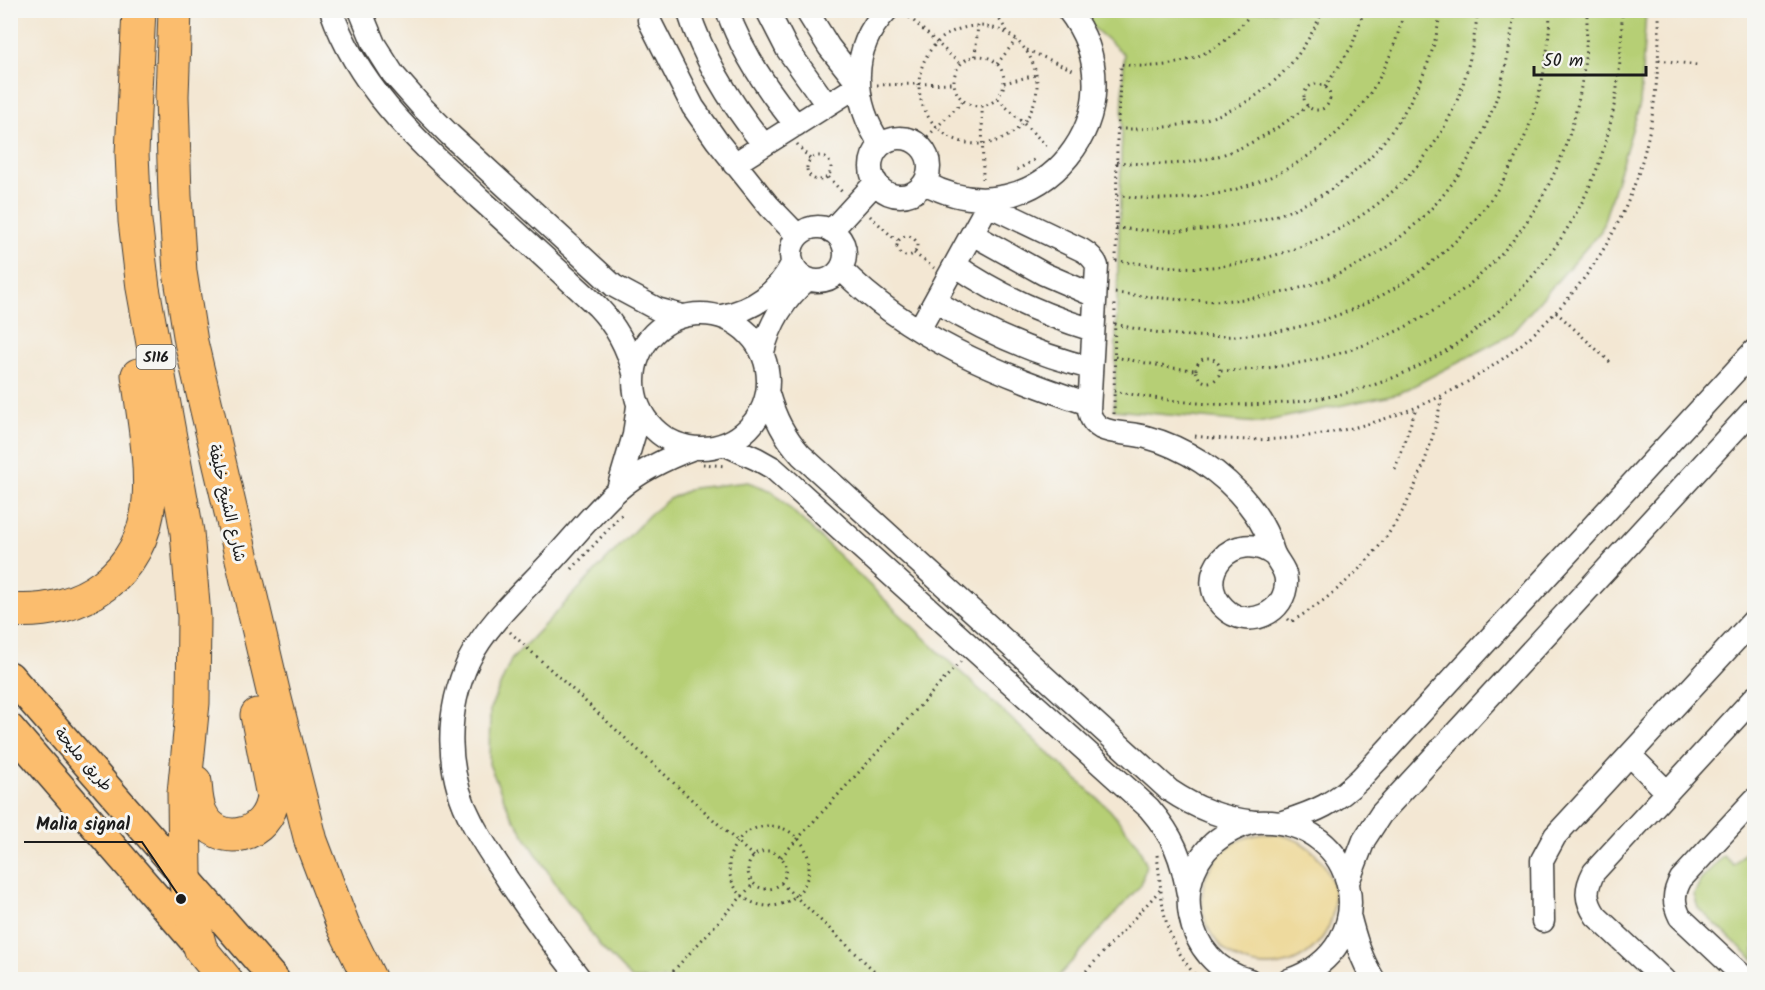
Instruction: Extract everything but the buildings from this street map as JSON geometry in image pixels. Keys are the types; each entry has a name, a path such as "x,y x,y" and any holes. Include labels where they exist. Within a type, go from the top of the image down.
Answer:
{"highway":[{"name":"S116","path":"139,10 132,153 135,220 143,288 187,532 194,617 193,703 184,793 185,875 189,907 201,950"},
{"name":"شارع الشيخ خليفة","path":"175,10 173,156 180,272 191,342 267,667 311,841 343,925 370,980"},
{"path":"10,610 29,612 52,609 73,603 93,593 119,571 138,543 149,500 148,453 134,330 135,316 143,288"},
{"path":"193,703 198,733 196,798 201,816 220,832 233,835 245,833 266,820 272,809 272,784 210,469 214,440"},
{"path":"201,950 226,980"}],"main road":[{"name":"طريق مليحة","path":"10,676 275,980"},
{"path":"10,728 201,950"}],"street":[{"path":"331,10 353,59 375,93 431,153 610,320 629,354 638,406 652,427 695,456"},
{"path":"360,10 374,44 393,74 450,135 614,286 657,309 684,316"},
{"path":"650,10 649,20 693,107 734,164 798,236"},
{"path":"688,10 700,44 722,87 734,107 764,145"},
{"path":"727,10 751,63 795,125"},
{"path":"767,10 787,49 827,105"},
{"path":"806,10 829,46 872,85"},
{"path":"925,183 957,196 988,190 1016,194 1045,179 1070,156 1085,131 1094,103 1095,74 1083,32 1068,10"},
{"path":"881,145 865,117 872,85 861,59 865,46 900,12"},
{"path":"734,164 827,105 872,85"},
{"path":"902,138 919,145 929,161 925,183 907,196 900,196 881,187 871,170 881,145 902,138"},
{"path":"836,235 867,213 881,187"},
{"path":"836,235 881,187"},
{"path":"919,330 972,234 988,190"},
{"path":"988,190 1090,255 1097,266 1105,295 1104,327 1091,368 1089,404 1091,417 1098,426 1149,438 1199,461 1223,478 1259,521 1285,572 1286,582 1281,600 1268,614 1250,619 1232,614 1218,601 1213,583 1217,564 1230,551 1249,546 1267,550 1275,556"},
{"path":"763,352 776,315 792,294 800,271 791,249 798,236 804,231 817,227 836,235 845,258 841,269 830,279 822,281 800,271"},
{"path":"972,234 1028,266 1105,295"},
{"path":"841,269 877,303 919,330 993,368 1053,393 1089,404"},
{"path":"634,373 639,354 650,337 665,324 684,316 735,314 760,302 780,284 800,271"},
{"path":"952,271 1053,317 1104,327"},
{"path":"935,301 1010,342 1091,368"},
{"path":"581,980 527,908 471,822 460,797 453,770 452,714 466,668 485,635 622,499 642,472 667,458 695,456 724,444 740,436 753,425 768,394 769,374 763,352 740,325 722,316"},
{"path":"1283,822 1331,803 1361,778 1755,351"},
{"path":"768,394 775,418 787,439 801,455 1169,790 1209,813 1254,822 1283,822 1305,829 1324,842 1339,861 1348,882 1349,915 1342,938 1327,959 1307,974 1289,980"},
{"path":"622,499 638,406"},
{"path":"1348,882 1364,840 1381,813 1755,409"},
{"path":"724,444 773,468 1149,808 1165,827 1177,848 1184,871 1189,915 1195,936 1206,954 1222,968 1249,980"},
{"path":"1543,921 1542,860 1555,836 1755,620"},
{"path":"1664,980 1596,916 1588,904 1586,894 1588,884 1594,872 1754,699"},
{"path":"1630,755 1667,792"},
{"path":"1747,980 1680,917 1674,898 1680,879 1755,800"},
{"path":"1188,894 1192,874 1202,855 1216,840 1234,828 1254,822"},
{"path":"1349,915 1355,940 1374,980"}],"path":[{"path":"993,10 1031,59 1036,75 1037,92 1034,103 1023,123 1005,137 983,144 951,137 937,127 921,104 918,84 924,60 936,42 956,29 978,25 1011,35"},
{"path":"1253,10 1236,32 1223,43 1193,59 1163,66 1121,64 1116,261 1188,267 1229,265 1267,258 1311,243 1367,212 1390,194 1417,166 1440,135 1458,98 1465,76 1478,10"},
{"path":"1118,129 1157,129 1199,122 1221,116 1246,103 1269,87 1292,63 1308,40 1323,10"},
{"path":"1325,87 1352,46 1364,10"},
{"path":"1117,195 1174,200 1212,195 1261,181 1302,161 1338,132 1369,94 1393,47 1404,10"},
{"path":"1116,228 1183,232 1234,227 1289,211 1333,188 1368,160 1404,113 1427,68 1437,33 1440,10"},
{"path":"1105,295 1211,301 1258,297 1324,279 1363,261 1394,241 1427,214 1444,196 1477,147 1500,91 1510,49 1514,10"},
{"path":"1104,327 1182,336 1233,336 1262,333 1339,315 1372,302 1408,281 1446,251 1474,222 1498,190 1519,154 1538,99 1546,59 1550,10"},
{"path":"1221,371 1269,369 1320,360 1374,342 1400,331 1432,312 1468,286 1486,269 1515,237 1535,210 1559,163 1580,91 1586,44 1587,10"},
{"path":"1114,391 1162,400 1202,404 1255,405 1313,399 1356,391 1381,383 1426,363 1465,338 1505,304 1540,266 1566,231 1588,190 1606,141 1617,90 1621,63 1622,10"},
{"path":"1186,435 1255,439 1315,436 1364,425 1416,408 1442,396 1506,357 1537,331 1556,312 1593,264 1607,242 1630,194 1648,133 1654,102 1659,60 1659,10"},
{"path":"900,12 960,64"},
{"path":"975,56 978,25"},
{"path":"997,64 1016,39"},
{"path":"1025,49 1074,71"},
{"path":"975,56 987,57 997,64 1004,76 998,99 982,106 969,105 958,96 953,84 960,64 975,56"},
{"path":"1659,60 1697,65"},
{"path":"1004,83 1036,75"},
{"path":"872,85 953,84"},
{"path":"1318,84 1325,87 1330,98 1326,105 1315,110 1308,106 1304,99 1307,88 1318,84"},
{"path":"998,99 1049,148"},
{"path":"919,145 963,101"},
{"path":"982,106 988,190"},
{"path":"1117,162 1177,164 1219,157 1261,138 1308,106"},
{"path":"1013,171 1032,161 1054,142"},
{"path":"820,157 828,160 831,169 828,177 819,181 811,177 807,168 811,160 820,157"},
{"path":"975,180 988,190"},
{"path":"867,213 897,241 897,249 902,255 914,254 952,271"},
{"path":"897,241 903,236 912,236 917,246 914,254"},
{"path":"1114,418 1114,357 1104,327 1105,295 1115,283"},
{"path":"1556,312 1611,363"},
{"path":"1114,357 1196,370"},
{"path":"1211,358 1218,363 1221,371 1217,379 1209,382 1198,378 1196,370 1199,362 1211,358"},
{"path":"1276,608 1292,622 1341,587 1382,544 1405,508 1423,469 1442,396"},
{"path":"1395,469 1416,408"},
{"path":"695,456 713,464 736,467"},
{"path":"571,570 622,499"},
{"path":"504,640 518,625"},
{"path":"510,633 754,857"},
{"path":"781,857 964,658"},
{"path":"762,826 782,828 798,838 804,846 809,864 805,882 794,896 780,904 764,905 742,896 729,873 730,856 736,841 744,834 762,826"},
{"path":"765,851 774,852 781,857 786,868 781,883 767,889 754,883 749,872 754,857 765,851"},
{"path":"665,980 754,883"},
{"path":"781,883 884,980"},
{"path":"1078,980 1160,890 1165,922 1171,939 1179,955 1199,980"}],"green space":[{"path":"1074,11 1646,11 1640,104 1601,231 1510,335 1400,393 1258,423 1114,410 1124,54"},
{"path":"748,482 772,491 941,654 1110,810 1137,843 1146,864 1141,885 1056,979 632,979 601,947 559,889 510,813 489,764 490,709 511,660 649,515 669,499 693,488"},
{"path":"1754,842 1754,960 1698,908 1694,895 1700,881 1723,856 1734,865"}],"sand":[{"path":"1268,834 1293,839 1315,853 1329,875 1334,900 1329,925 1315,947 1293,961 1268,966 1243,961 1221,947 1207,925 1202,900 1207,875 1221,853 1243,839"}],"place":[{"name":"Malia signal","path":"181,899"}]}
